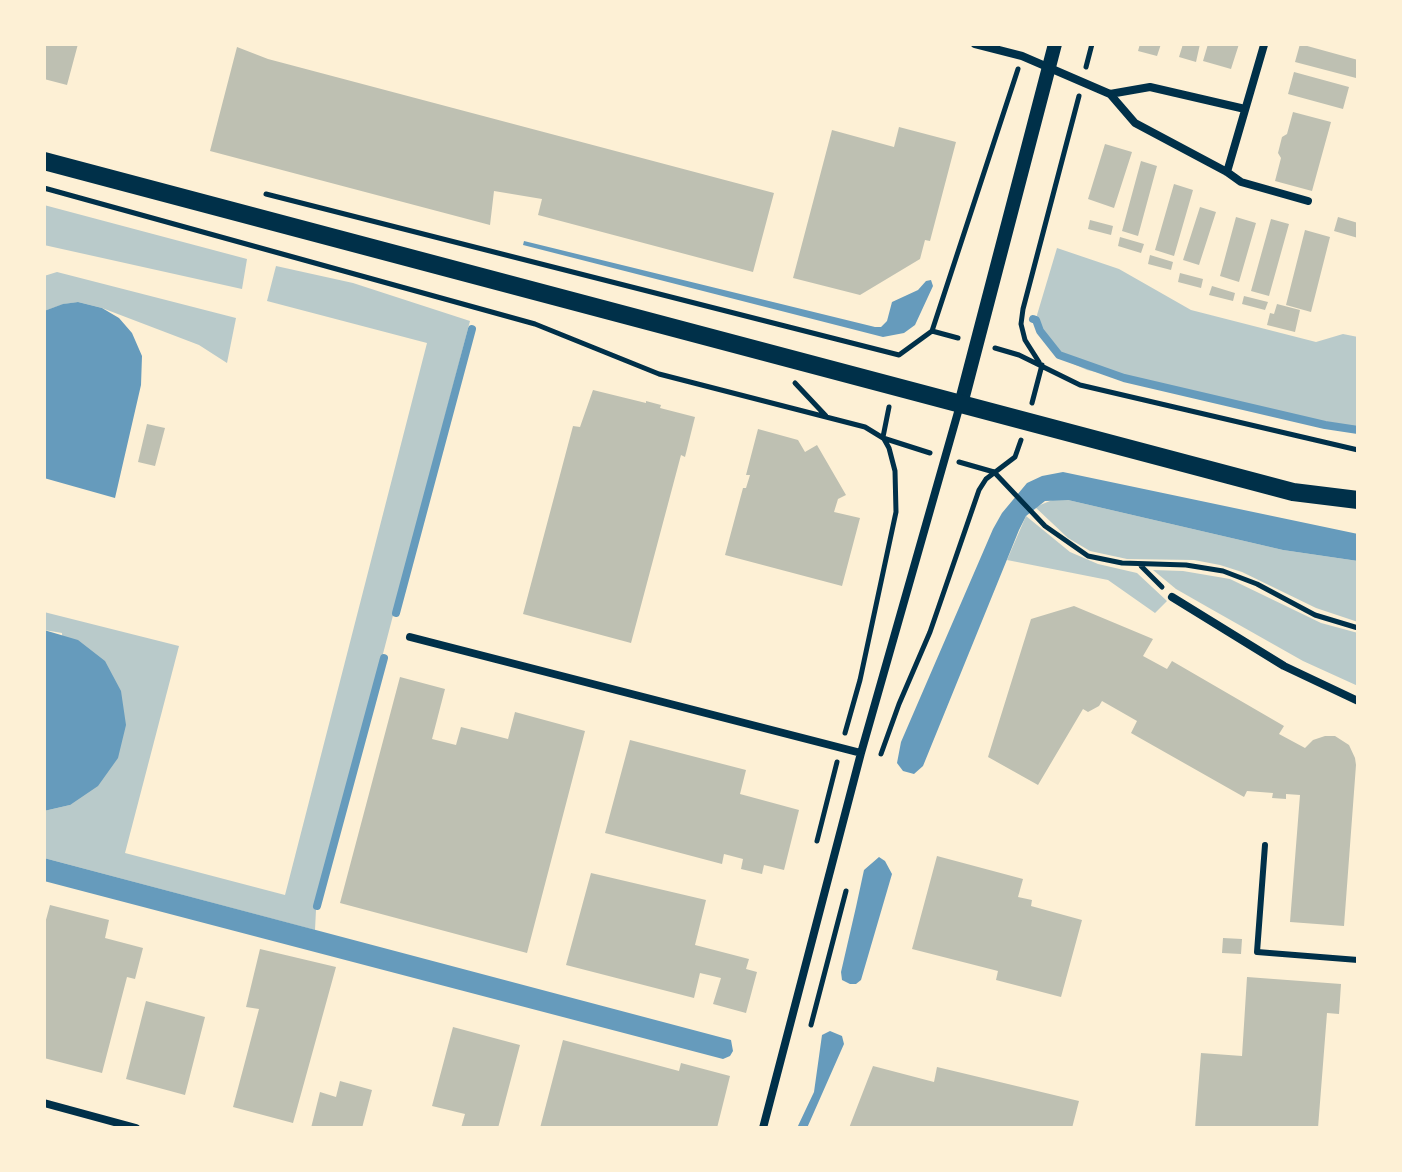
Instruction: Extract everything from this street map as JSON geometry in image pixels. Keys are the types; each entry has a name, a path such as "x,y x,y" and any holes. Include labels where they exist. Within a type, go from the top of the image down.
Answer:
{"main road":[{"path":"44,161 1293,492 1358,500"}],"street":[{"path":"975,44 1022,56 1110,94 1135,123 1241,182 1308,201"},
{"path":"763,1128 861,753 961,404 1055,44"},
{"path":"1227,172 1264,45"},
{"path":"1110,94 1150,87 1245,109"},
{"path":"1172,597 1284,666 1358,701"},
{"path":"410,637 861,753"},
{"path":"44,1103 136,1128"}],"lane":[{"path":"1265,845 1257,952 1358,960"}],"path":[{"path":"1092,44 1023,309 1021,324 1025,340 1042,365 1080,385 1358,450"},
{"path":"259,192 899,355 932,331 1022,56"},
{"path":"44,188 535,324 659,374 865,427 883,438 892,458 896,512 860,680 814,854"},
{"path":"880,757 930,632 979,490 994,472 1045,526 1088,556 1140,565 1186,565 1223,571 1257,584 1315,615 1358,628"},
{"path":"1140,565 1172,597"},
{"path":"810,1026 849,877"}],"shaded area":[{"path":"44,205 247,259 242,289 44,245"},
{"path":"1057,248 1119,269 1191,310 1316,342 1343,334 1358,337 1358,431 1087,370 1067,361 1040,333 1037,315"},
{"path":"276,266 353,283 470,321 316,910 315,930 44,858 44,811 70,805 62,633 44,630 44,612 179,646 125,853 285,895 427,343 267,301"},
{"path":"57,272 236,318 227,363 199,345 102,308 78,302 44,311 44,276"},
{"path":"1055,499 1283,550 1358,561 1358,622 1316,608 1242,572 1220,565 1194,560 1127,559 1090,551 1068,538 1035,507"},
{"path":"1026,516 1070,552 1098,564 1137,573 1167,601 1155,613 1108,580 1007,560"},
{"path":"1153,570 1183,571 1230,579 1321,623 1358,633 1358,686 1303,661 1211,609 1176,589"}],"water":[{"path":"524,241 875,327 881,327 887,321 892,302 918,290 926,281 931,280 933,286 915,325 904,333 883,337 523,245"},
{"path":"78,302 102,308 119,318 132,333 142,356 141,385 115,498 44,478 44,311"},
{"path":"1063,472 1358,534 1358,561 1283,550 1068,500 1045,501 1026,516 1019,530 923,766 914,774 903,771 897,763 901,742 993,529 1027,483"},
{"path":"44,630 78,640 105,661 121,691 126,725 118,758 98,786 70,805 44,811"},
{"path":"879,857 892,874 861,980 850,984 842,980 841,972 864,870"},
{"path":"44,858 731,1040 733,1051 723,1059 44,881"},
{"path":"830,1031 842,1036 844,1044 807,1128 797,1128 814,1092 822,1035"}],"building":[{"path":"44,44 78,44 67,85 44,79"},
{"path":"1140,44 1161,44 1157,56 1138,51"},
{"path":"1183,44 1200,44 1196,62 1179,57"},
{"path":"1208,44 1239,44 1231,69 1203,61"},
{"path":"1300,44 1358,60 1356,78 1295,62"},
{"path":"237,47 268,59 774,193 753,272 538,215 542,199 494,191 490,225 210,151"},
{"path":"1294,72 1349,87 1343,109 1288,94"},
{"path":"1293,112 1331,122 1312,191 1275,181 1282,137 1287,134"},
{"path":"899,127 956,142 930,241 925,240 920,259 860,295 793,278 832,130 894,147"},
{"path":"1105,144 1132,152 1114,208 1088,199"},
{"path":"1141,161 1157,166 1138,236 1122,231"},
{"path":"1174,184 1193,190 1174,256 1155,250"},
{"path":"1200,207 1216,212 1199,265 1183,260"},
{"path":"1236,217 1256,223 1239,282 1220,276"},
{"path":"1338,217 1358,223 1358,238 1334,231"},
{"path":"1271,219 1289,224 1269,296 1251,291"},
{"path":"1090,220 1113,226 1111,235 1088,229"},
{"path":"1305,230 1330,237 1311,312 1286,305"},
{"path":"1120,237 1144,244 1141,253 1118,246"},
{"path":"1150,255 1173,262 1171,270 1148,264"},
{"path":"1180,273 1203,279 1201,288 1178,282"},
{"path":"1212,286 1235,293 1233,301 1209,295"},
{"path":"1244,296 1268,302 1265,310 1242,304"},
{"path":"1277,304 1300,310 1295,332 1267,325 1270,313 1274,314"},
{"path":"593,390 646,401 695,417 685,457 681,455 631,643 523,614 573,426 580,427"},
{"path":"147,424 165,428 155,466 138,462"},
{"path":"758,429 798,440 805,452 817,445 846,495 838,499 834,512 860,518 842,586 725,555 743,488 746,488 750,475 746,475"},
{"path":"1074,606 1153,639 1143,656 1167,669 1172,661 1284,726 1279,734 1305,748 1313,740 1325,736 1335,736 1349,745 1356,765 1344,926 1290,922 1300,795 1286,794 1286,799 1272,798 1273,793 1247,791 1244,797 1131,733 1137,721 1102,701 1088,712 1083,709 1038,785 988,757 1031,619"},
{"path":"400,677 445,689 432,739 456,745 461,727 508,739 515,712 585,731 527,953 340,903"},
{"path":"630,740 746,770 740,794 799,810 784,870 764,865 762,874 741,869 743,859 724,854 722,864 605,833"},
{"path":"937,856 1023,879 1018,897 1032,900 1031,906 1082,920 1061,997 996,980 998,971 912,949"},
{"path":"591,873 706,900 695,945 749,959 746,969 757,972 746,1013 713,1004 721,978 700,973 694,998 566,965"},
{"path":"50,905 109,920 105,938 143,948 135,979 127,977 102,1073 44,1058 44,927"},
{"path":"1223,938 1242,939 1241,954 1222,953"},
{"path":"260,949 336,967 293,1123 233,1107 259,1009 246,1007"},
{"path":"1247,977 1341,984 1339,1014 1327,1013 1318,1128 1195,1128 1201,1053 1242,1056"},
{"path":"146,1001 205,1017 185,1095 126,1079"},
{"path":"453,1027 520,1045 498,1128 461,1128 465,1114 432,1106"},
{"path":"563,1040 679,1071 681,1063 730,1076 717,1128 540,1128"},
{"path":"873,1066 934,1082 937,1067 1079,1101 1072,1128 849,1128"},
{"path":"340,1081 372,1090 362,1128 311,1128 320,1092 336,1097"}],"waterway":[{"path":"1033,319 1059,355 1124,378 1358,430"},
{"path":"396,613 472,329"},
{"path":"317,906 384,658"}]}
